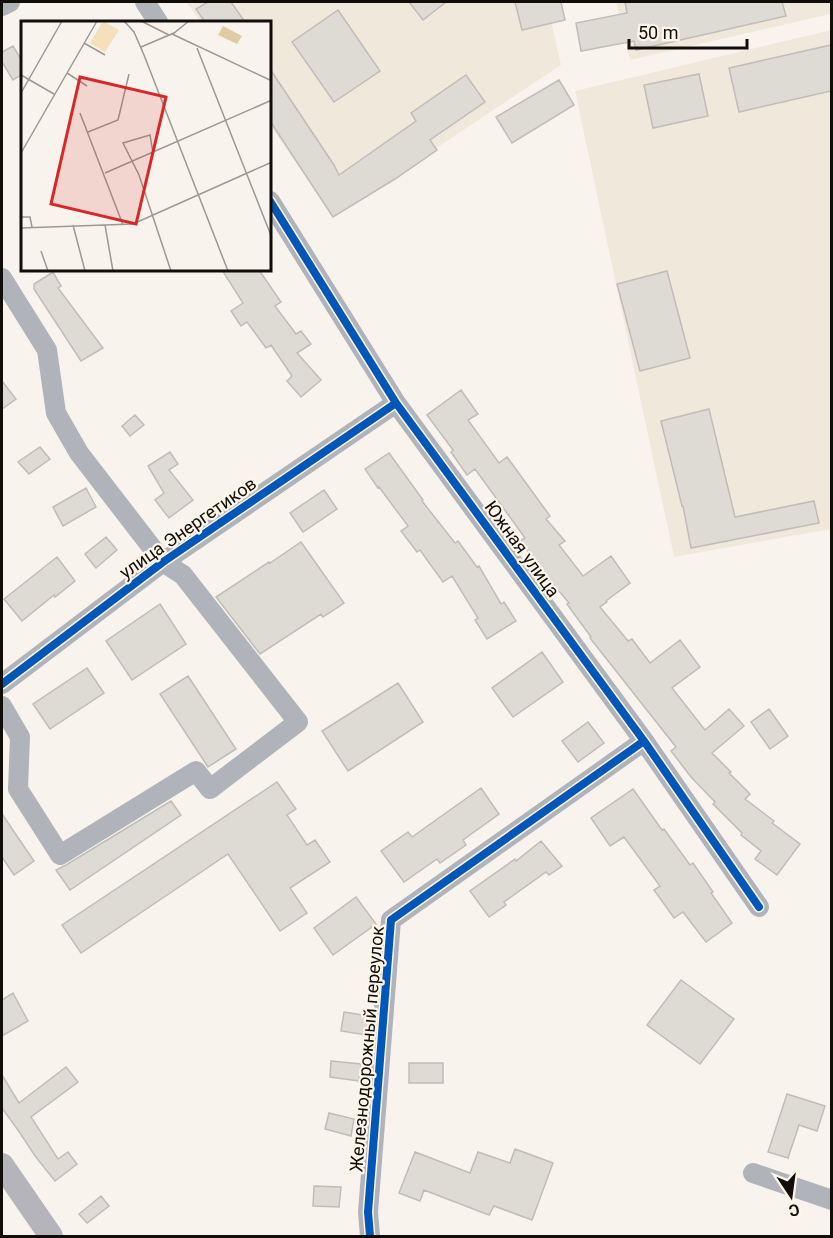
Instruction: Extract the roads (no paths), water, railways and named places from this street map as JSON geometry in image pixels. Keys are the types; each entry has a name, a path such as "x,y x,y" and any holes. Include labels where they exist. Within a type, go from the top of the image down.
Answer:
{"main road":[{"path":"2,1165 51,1236"}],"street":[{"path":"2,6 10,2"},
{"path":"145,2 157,21"},
{"name":"Южная улица","path":"272,204 396,403 644,741 759,907"},
{"path":"2,278 47,350 56,413 79,453 163,562 183,575 298,722 210,789 196,771 60,855 18,789 20,737 2,706"},
{"name":"улица Энергетиков","path":"2,684 163,562 396,403"},
{"name":"Железнодорожный переулок","path":"370,1236 368,1212 391,920 644,741"},
{"path":"753,1173 831,1200"}]}
